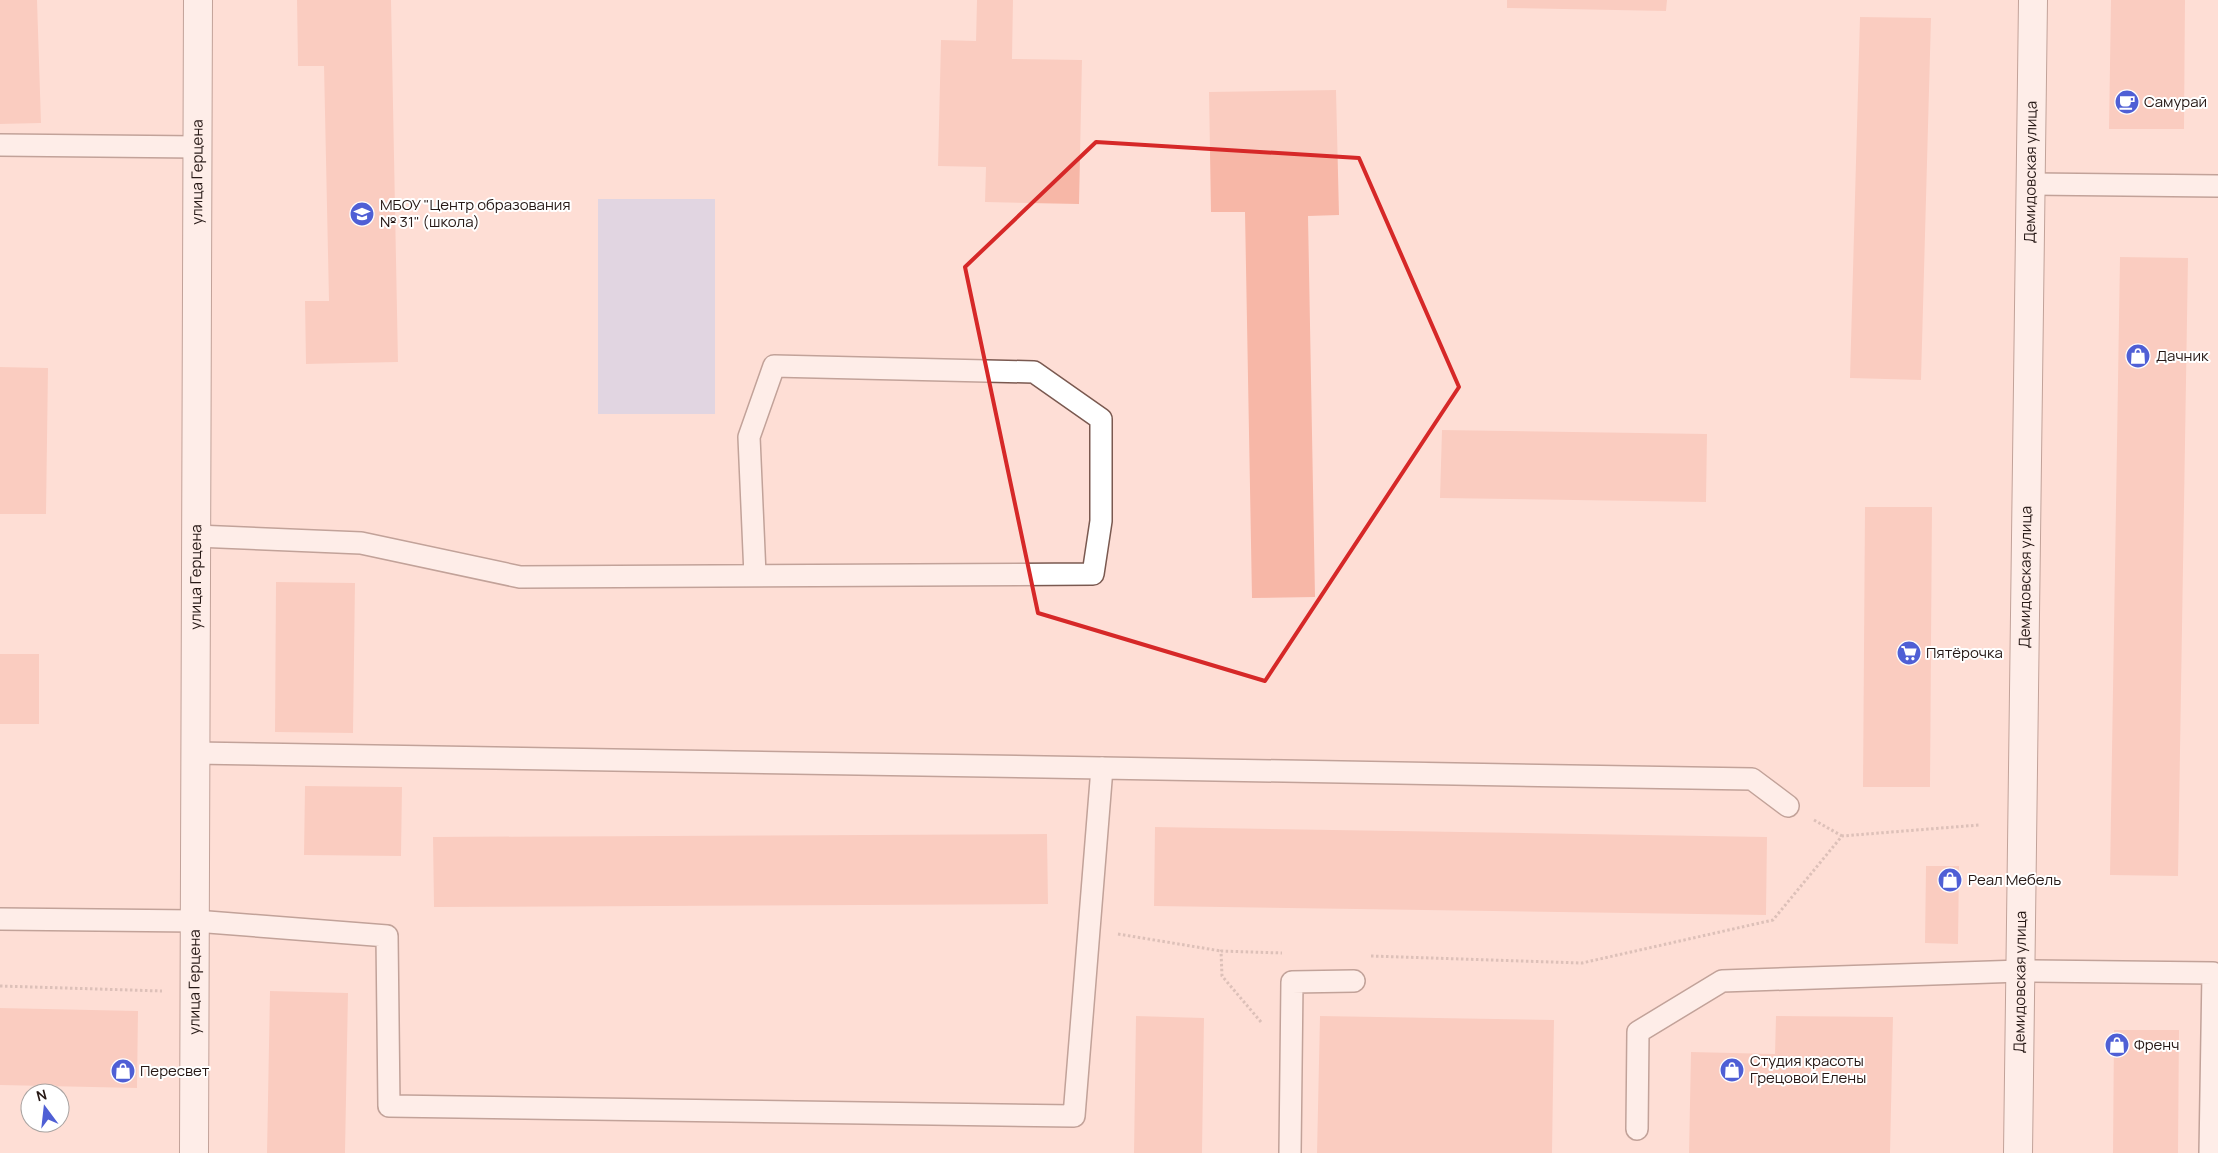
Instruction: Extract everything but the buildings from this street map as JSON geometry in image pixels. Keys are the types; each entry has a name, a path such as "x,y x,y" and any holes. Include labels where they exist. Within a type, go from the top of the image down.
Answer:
{"street":[{"name":"улица Герцена","path":"194,1153 198,0"},
{"name":"Демидовская улица","path":"2018,1153 2033,0"}],"lane":[{"path":"0,146 197,147"},
{"path":"2031,184 2218,186"},
{"path":"196,536 360,543 520,577 755,576 1092,574 1101,521 1101,420 1034,372 774,366 749,436 755,576"},
{"path":"195,753 1752,778 1788,806"},
{"path":"0,919 195,921 387,936 389,1106 1074,1116 1102,768"},
{"path":"1637,1129 1638,1032 1722,981 2021,971 2213,973 2210,1153"},
{"path":"1290,1153 1292,982 1354,982"}],"path":[{"path":"1367,956 1582,963 1773,920 1842,836 1979,825"},
{"path":"1089,928 1221,951 1289,954"},
{"path":"1221,951 1222,976 1261,1022 1261,1032"},
{"path":"0,986 194,992"}],"highlighted area":[{"path":"1096,142 1359,158 1459,387 1265,681 1038,613 965,267"}],"shaded area":[{"path":"598,199 715,199 715,414 598,414"}],"place":[{"name":"Самурай","path":"2127,102"},
{"name":"МБОУ \"Центр образования № 31\" (школа)","path":"362,214"},
{"name":"Дачник","path":"2138,356"},
{"name":"Пятёрочка","path":"1909,653"},
{"name":"Реал Мебель","path":"1950,880"},
{"name":"Френч","path":"2117,1045"},
{"name":"Студия красоты Грецовой Елены","path":"1732,1070"},
{"name":"Пересвет","path":"123,1071"}]}
